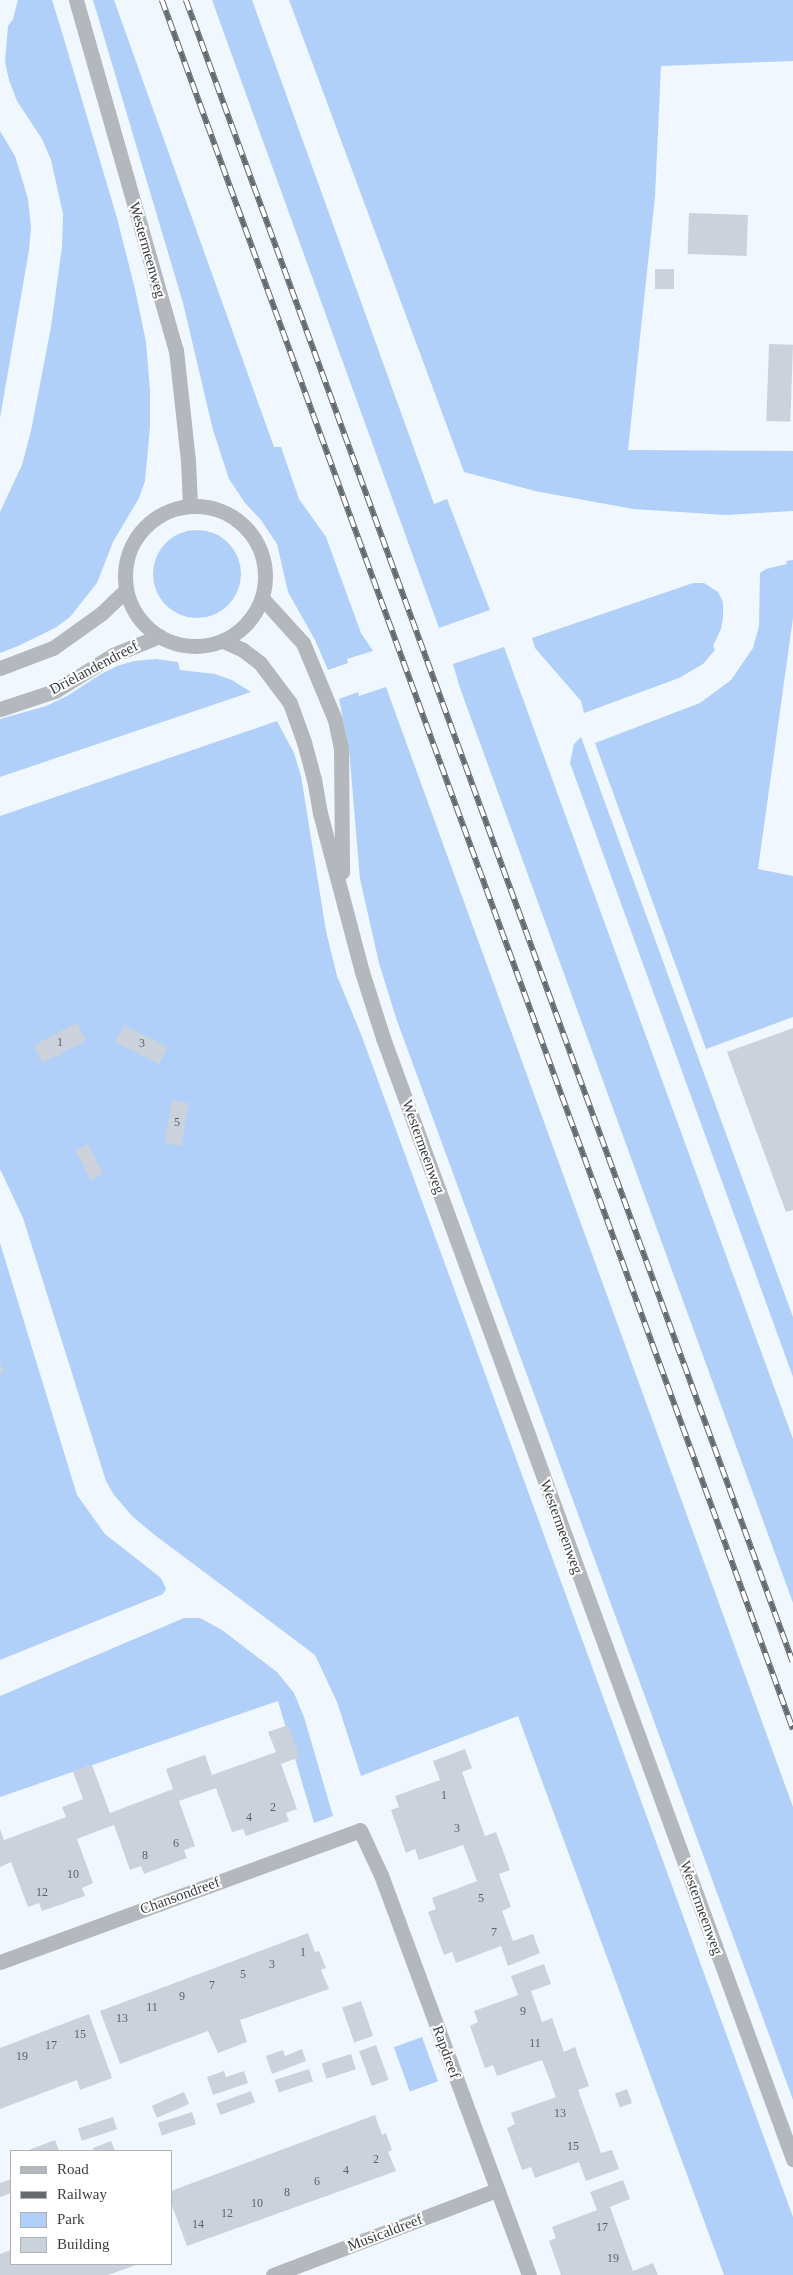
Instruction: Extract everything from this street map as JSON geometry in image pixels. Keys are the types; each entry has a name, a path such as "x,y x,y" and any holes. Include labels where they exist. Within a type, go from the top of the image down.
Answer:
{"street":[{"name":"Westermeenweg","path":"76,0 176,350 188,460 190,506"},
{"path":"190,506 210,507 228,513 244,525 256,540 265,568 262,598 254,616 240,630 223,640 207,645 190,646 174,643 159,636 138,617 126,590 127,557 134,540 144,527 158,516 173,509 190,506"},
{"path":"0,668 53,648 102,613 126,590"},
{"name":"Westermeenweg","path":"262,598 303,643 335,720 340,748 342,891"},
{"name":"Drielandendreef","path":"0,708 55,691 113,655 159,636"},
{"name":"Westermeenweg","path":"223,640 243,650 260,663 290,703 309,761 320,814 362,972 383,1038 793,2159"},
{"name":"Chansondreef","path":"0,1962 360,1830"},
{"name":"Rapdreef","path":"360,1830 381,1876 529,2275"},
{"name":"Musicaldreef","path":"273,2275 498,2190"}],"green space":[{"path":"18,0 52,0 61,29 117,218 135,289 146,342 150,390 150,427 145,481 139,498 113,542 97,583 70,617 55,628 0,653 0,512 22,465 31,431 51,327 62,247 63,214 51,160 42,139 17,101 5,62 8,26 13,19"},
{"path":"93,0 114,0 274,447 281,447 299,499 326,537 361,633 373,651 347,659 348,663 328,670 315,640 288,592 277,544 229,479 213,430 183,303"},
{"path":"212,0 252,0 434,504 447,499 490,610 439,628"},
{"path":"289,0 793,0 793,61 661,66 655,197 628,450 793,451 793,511 726,515 633,509 535,491 464,472"},
{"path":"0,131 15,156 28,199 31,227 29,250 0,418"},
{"path":"197,530 214,534 228,543 237,557 241,574 237,591 228,605 214,614 197,618 180,614 166,605 157,591 153,574 157,557 166,543 180,534"},
{"path":"793,560 793,618 758,869 793,876 793,1017 706,1049 595,743 700,703 731,680 753,648 759,626 760,573 766,569 787,564 786,561"},
{"path":"693,583 704,583 718,592 723,602 723,618 721,629 713,646 715,650 703,664 679,678 584,713 581,701 535,648 532,638"},
{"path":"504,647 793,1439 793,1603 460,688 453,664"},
{"path":"156,659 178,662 180,670 215,674 232,680 251,692 0,777 0,719 46,706 67,696 117,666 134,661"},
{"path":"386,687 793,1807 793,2100 396,1018 379,963 360,879 349,749 339,699 358,692 359,696"},
{"path":"277,721 294,753 301,776 326,931 337,976 361,1034 793,2217 793,2275 724,2275 518,1716 361,1776 337,1702 315,1655 156,1536 133,1517 114,1495 106,1481 23,1218 0,1169 0,816"},
{"path":"581,737 793,1317 793,1377 570,763 574,744"},
{"path":"0,1243 77,1495 105,1534 161,1578 166,1589 163,1594 0,1660"},
{"path":"184,1618 200,1618 222,1630 277,1672 294,1693 304,1717 333,1816 314,1823 278,1701 0,1797 0,1696"},
{"path":"422,2037 438,2081 410,2091 394,2047"}],"building":[{"path":"689,213 748,215 747,256 688,254"},
{"path":"655,269 674,269 674,289 655,289"},
{"path":"769,344 793,345 790,422 766,421"},
{"path":"77,1023 86,1041 42,1063 33,1045"},
{"path":"124,1025 168,1047 159,1064 115,1042"},
{"path":"793,1028 793,1210 786,1212 727,1052"},
{"path":"172,1100 189,1103 181,1146 164,1143"},
{"path":"88,1144 103,1174 91,1181 76,1150"},
{"path":"0,1362 4,1373 0,1374"},
{"path":"288,1725 300,1757 281,1764 297,1809 286,1813 289,1821 246,1836 243,1829 232,1832 216,1788 179,1801 195,1846 184,1850 187,1858 144,1874 141,1866 130,1870 114,1825 77,1839 93,1883 82,1888 85,1896 42,1911 39,1903 28,1907 11,1862 0,1867 0,1829 4,1840 66,1817 62,1807 83,1799 73,1772 92,1765 110,1813 173,1789 166,1769 185,1762 205,1755 212,1775 276,1752 268,1732"},
{"path":"465,1749 472,1768 462,1772 485,1836 496,1832 510,1870 499,1874 511,1907 502,1911 513,1941 533,1934 540,1953 508,1966 501,1946 456,1963 452,1952 444,1955 428,1912 436,1909 432,1898 477,1881 463,1845 419,1860 415,1849 406,1853 391,1810 399,1807 395,1796 440,1780 433,1761"},
{"path":"308,1933 315,1952 319,1951 326,1968 321,1970 329,1989 240,2020 247,2042 218,2053 208,2031 120,2064 100,2011"},
{"path":"544,1964 551,1984 531,1991 542,2022 552,2018 564,2052 575,2047 589,2086 578,2090 601,2153 612,2150 619,2169 586,2181 579,2162 535,2178 531,2167 522,2170 507,2128 515,2124 511,2113 556,2097 542,2060 497,2076 493,2065 485,2068 470,2026 478,2022 474,2011 518,1995 511,1976"},
{"path":"361,2001 373,2036 354,2042 342,2008"},
{"path":"89,2014 112,2078 80,2090 77,2080 0,2109 0,2048"},
{"path":"376,2045 389,2080 372,2086 359,2051"},
{"path":"302,2049 306,2061 272,2074 266,2056 283,2050 285,2056"},
{"path":"351,2054 356,2069 326,2079 322,2064"},
{"path":"309,2069 313,2081 279,2092 275,2080"},
{"path":"224,2071 226,2077 244,2071 248,2083 213,2095 207,2077"},
{"path":"627,2089 632,2103 620,2108 615,2093"},
{"path":"251,2091 255,2102 220,2115 216,2104"},
{"path":"184,2092 189,2104 157,2118 152,2106"},
{"path":"192,2112 196,2124 162,2135 158,2123"},
{"path":"375,2115 382,2135 386,2133 392,2150 388,2152 396,2171 187,2246 172,2206 172,2191"},
{"path":"113,2117 117,2129 82,2141 78,2128"},
{"path":"55,2140 59,2150 29,2150"},
{"path":"111,2141 115,2150 94,2150 93,2148"},
{"path":"10,2179 10,2193 0,2197 0,2183"},
{"path":"623,2180 630,2199 610,2207 633,2271 653,2263 658,2275 561,2275 549,2241 556,2238 552,2227 597,2210 590,2192"},
{"path":"10,2250 10,2265 136,2265 108,2275 0,2275 0,2254"}],"railway":[{"path":"162,0 793,1729"},
{"path":"186,0 793,1662"}]}
